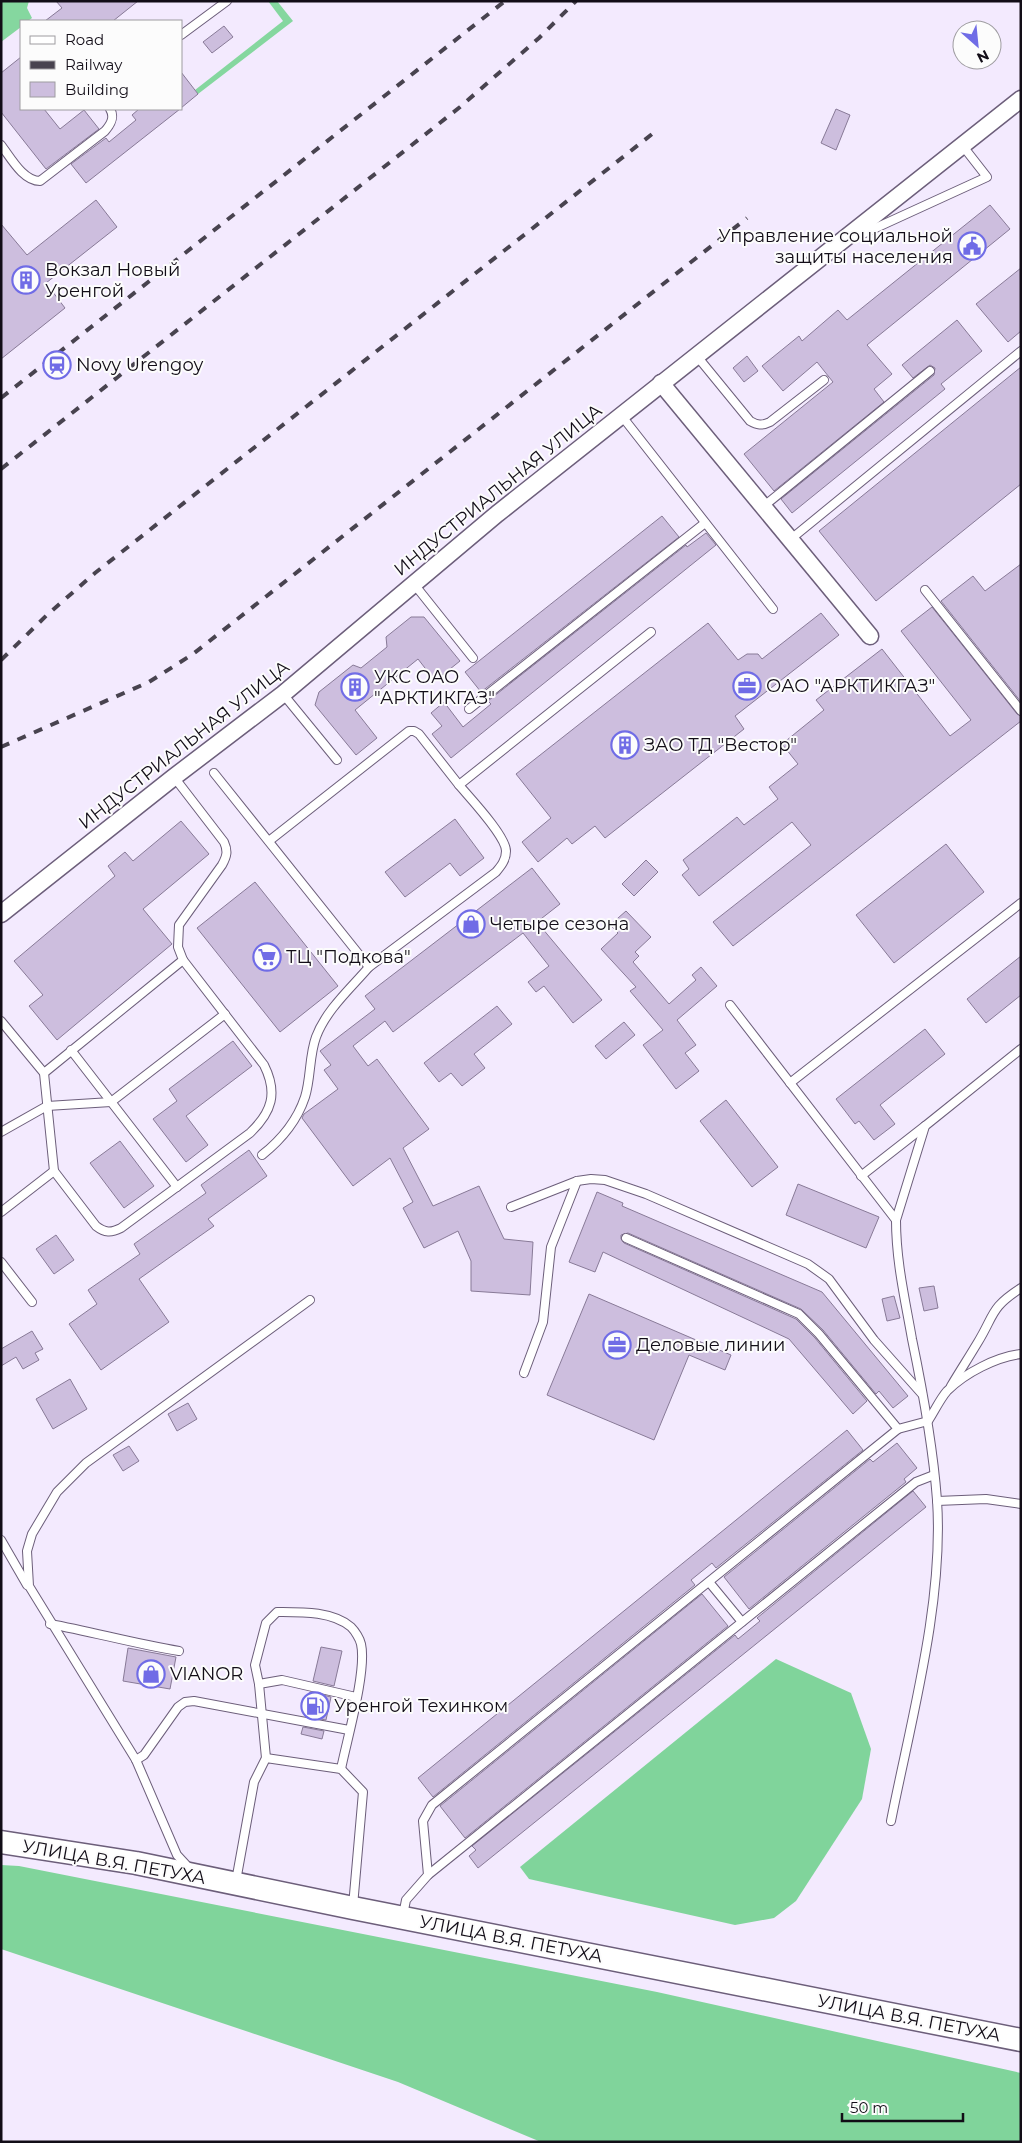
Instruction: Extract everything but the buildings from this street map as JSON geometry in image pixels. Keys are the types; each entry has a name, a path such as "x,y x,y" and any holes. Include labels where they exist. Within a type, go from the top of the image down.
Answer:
{"street":[{"name":"ИНДУСТРИАЛЬНАЯ УЛИЦА","path":"1,914 174,777 283,694 497,514 621,414 1021,99"},
{"path":"662,383 870,636"},
{"name":"УЛИЦА В.Я. ПЕТУХА","path":"1,1842 136,1863 352,1908 1021,2040"}],"lane":[{"path":"182,35 227,1"},
{"path":"1,145 27,178 40,181 105,131 110,125 112,117 110,110"},
{"path":"832,248 986,177 962,145"},
{"path":"791,539 1021,351"},
{"path":"696,355 750,421 756,425 764,425 770,422 824,380"},
{"path":"764,506 930,372"},
{"path":"621,414 773,609"},
{"path":"469,709 706,523"},
{"path":"414,584 473,658"},
{"path":"925,590 1021,712"},
{"path":"459,784 651,632"},
{"path":"283,694 337,760"},
{"path":"262,1155 284,1136 300,1108 305,1096 311,1053 316,1036 325,1021 370,967 496,872 505,859 506,852 502,838 419,734 414,731 409,731 269,842"},
{"path":"214,773 370,967"},
{"path":"1,1021 44,1073 54,1171 96,1226 103,1231 113,1232 122,1228 250,1133 261,1122 269,1109 272,1091 270,1078 264,1065 183,960 178,947 179,925 222,865 227,849 224,842 174,777"},
{"path":"790,1083 1021,903"},
{"path":"44,1073 183,960"},
{"path":"730,1005 896,1220"},
{"path":"1,1132 47,1106 111,1102 225,1014"},
{"path":"71,1050 177,1187"},
{"path":"861,1176 1021,1050"},
{"path":"891,1821 926,1648 934,1592 937,1501 928,1421 898,1264 896,1220 925,1126"},
{"path":"1,1212 54,1171"},
{"path":"511,1207 577,1181 605,1180 646,1194 808,1264 821,1272 835,1287 874,1340 923,1395"},
{"path":"524,1373 543,1322 552,1247 577,1181"},
{"path":"626,1238 799,1314 813,1327 898,1429"},
{"path":"1,1262 32,1302"},
{"path":"428,1875 423,1822 432,1805 898,1429 928,1421 979,1340 991,1314 1006,1298 1021,1288"},
{"path":"28,1586 27,1551 32,1534 57,1492 69,1478 106,1448 310,1300"},
{"path":"947,1392 975,1371 1003,1359 1021,1354"},
{"path":"402,1918 406,1900 428,1875 916,1482 934,1475"},
{"path":"937,1501 986,1499 1021,1504"},
{"path":"2,1543 50,1624 136,1760 177,1855 198,1876"},
{"path":"709,1582 742,1622"},
{"path":"236,1884 254,1782 266,1758 263,1715 255,1665 266,1623 277,1612 306,1612 339,1619 353,1629 361,1643 362,1668 341,1769"},
{"path":"50,1624 109,1636 136,1644 179,1651"},
{"path":"259,1684 282,1680 356,1697"},
{"path":"136,1760 144,1754 170,1716 185,1702 194,1701 349,1730"},
{"path":"266,1758 341,1769 363,1792 352,1908"}],"green space":[{"path":"1,1 29,1 27,8 32,18 29,20 20,20 20,28 1,42"},
{"path":"268,1 277,1 293,21 198,94 195,90 283,21"},
{"path":"776,1659 851,1693 871,1749 862,1799 796,1901 774,1918 735,1925 529,1879 520,1867"},
{"path":"1,1865 19,1866 657,1992 1021,2073 1021,2142 541,2142 398,2082 1,1949"}],"railway":[{"path":"1,398 505,1"},
{"path":"1,469 460,107 539,38 576,1"},
{"path":"1,660 47,615 95,573 656,131"},
{"path":"1,747 149,682 193,654 747,218"}],"place":[{"name":"Управление социальной защиты населения","path":"972,246"},
{"name":"Вокзал Новый Уренгой","path":"26,280"},
{"name":"Novy Urengoy","path":"57,365"},
{"name":"ОАО \"АРКТИКГАЗ\"","path":"747,686"},
{"name":"УКС ОАО \"АРКТИКГАЗ\"","path":"355,687"},
{"name":"ЗАО ТД \"Вестор\"","path":"625,745"},
{"name":"Четыре сезона","path":"471,924"},
{"name":"ТЦ \"Подкова\"","path":"267,957"},
{"name":"Деловые линии","path":"617,1345"},
{"name":"VIANOR","path":"151,1674"},
{"name":"Уренгой Техинком","path":"315,1706"}]}
